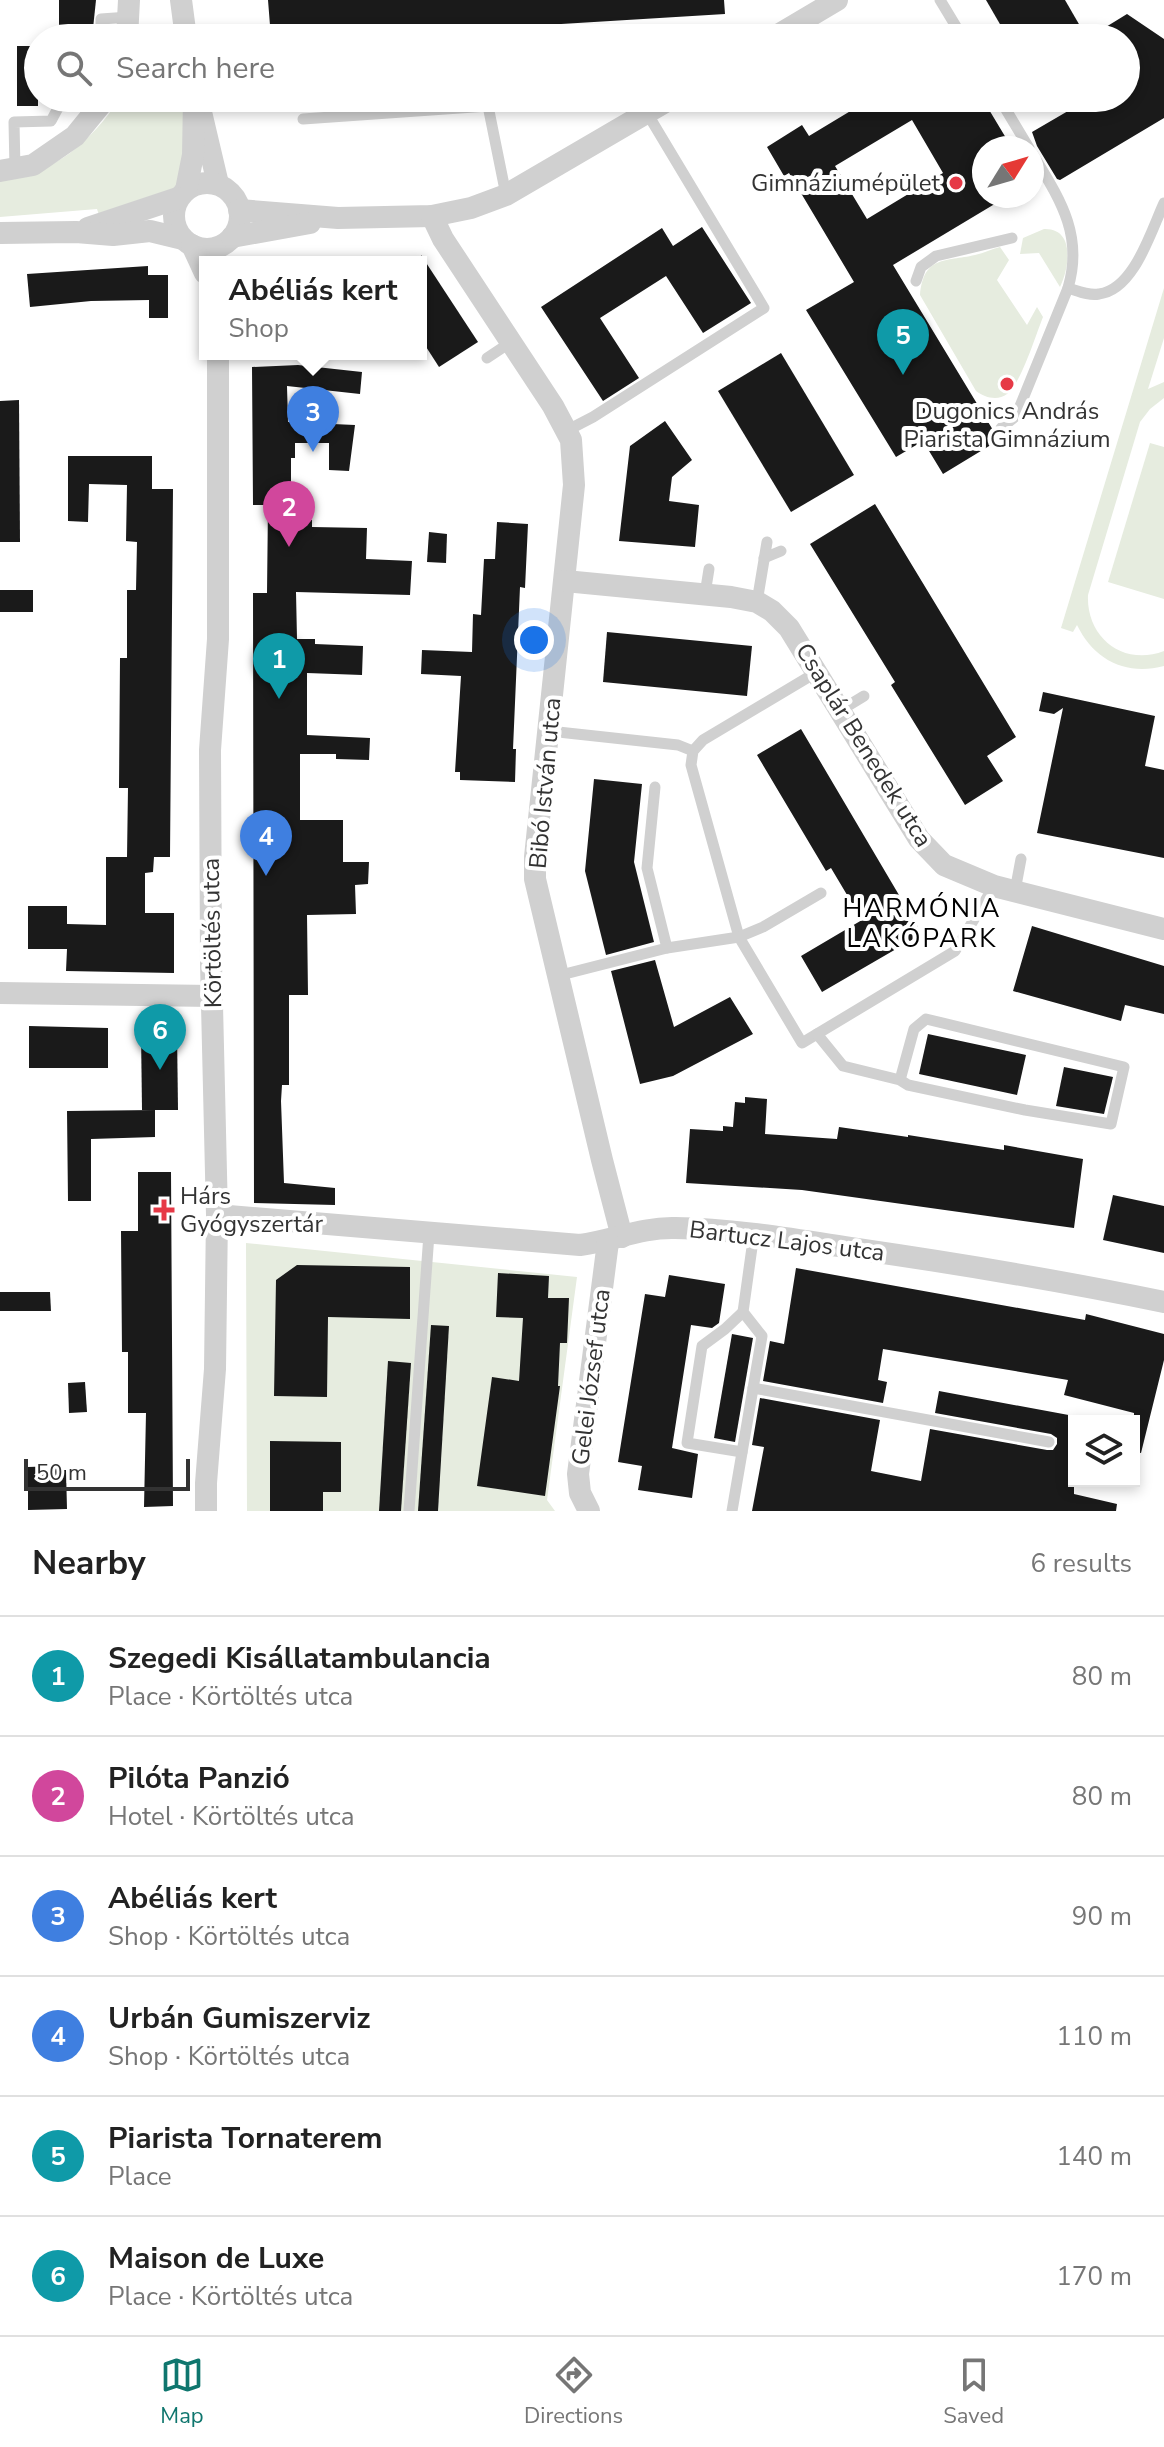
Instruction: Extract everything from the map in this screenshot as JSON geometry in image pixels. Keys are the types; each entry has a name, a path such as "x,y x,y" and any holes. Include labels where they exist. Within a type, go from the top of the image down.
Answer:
{"street":[{"path":"181,0 184,24"},
{"path":"797,24 837,0"},
{"path":"7,170 33,165 75,136 95,112"},
{"path":"195,112 193,155 174,219 199,262"},
{"path":"199,112 218,184"},
{"path":"239,210 338,218 432,216 471,208 506,195 647,113"},
{"path":"76,232 182,194 196,184 218,184 232,194 239,210 239,224 229,247"},
{"name":"Bibó István utca","path":"432,216 443,239 553,406 571,440 574,485 535,879 615,1239"},
{"path":"0,233 113,235 150,231 214,248 229,247 338,218"},
{"name":"Körtöltés utca","path":"206,1511 215,1369 217,1215 210,750 218,639 218,360"},
{"path":"565,581 757,602"},
{"name":"Csaplár Benedek utca","path":"757,602 772,611 789,628 919,839 944,865 1004,888 1164,929"},
{"path":"0,993 212,996"},
{"name":"Bartucz Lajos utca","path":"217,1215 580,1245 647,1229 674,1227 754,1233 923,1258 1164,1302"},
{"name":"Gelei József utca","path":"589,1511 580,1493 578,1474 615,1239"}],"lane":[{"path":"940,0 955,24"},
{"path":"101,24 101,19 128,18"},
{"path":"51,121 56,112"},
{"path":"303,119 403,112"},
{"path":"489,112 506,195"},
{"path":"1008,112 1022,136"},
{"path":"566,431 764,308 647,113"},
{"path":"51,121 67,142"},
{"path":"7,170 14,122 51,121"},
{"path":"1001,428 1016,416 1074,267 1074,244 1059,202 1044,174"},
{"path":"1068,288 1096,295 1112,292 1125,281 1164,203"},
{"path":"916,281 921,267 936,256 1012,238"},
{"path":"487,358 511,342"},
{"path":"757,602 767,542"},
{"path":"764,558 781,551"},
{"path":"705,594 709,569"},
{"path":"818,672 703,740 693,751 691,765 739,937 802,1043 955,951 1004,888 1021,859"},
{"path":"841,710 864,696"},
{"path":"549,731 678,745 693,751"},
{"path":"655,787 647,868 667,948"},
{"path":"557,976 667,948 739,937 763,927 821,893"},
{"path":"817,1034 843,1066 900,1080 908,1085 1025,1110 1111,1124 1124,1067 926,1019 914,1029 900,1080"},
{"path":"742,1452 687,1443 702,1346 743,1312 754,1233"},
{"path":"409,1511 429,1234"},
{"path":"732,1511 762,1336 743,1312"},
{"path":"753,1388 1049,1442"}],"shaded area":[{"path":"184,112 185,163 176,186 167,195 99,215 97,209 0,217 0,181 54,163 84,142 109,114"},
{"path":"1044,229 1054,230 1065,242 1066,270 1060,287 1039,253 1020,254 1023,238"},
{"path":"1000,247 1009,260 997,280 1027,325 1037,307 1043,317 1018,380 1007,394 996,398 976,391 920,295 922,282 931,267 945,260"},
{"path":"1164,288 1164,338 1148,389 1164,382 1164,398 1140,422 1088,595 1093,624 1110,645 1135,655 1164,651 1164,666 1137,669 1124,667 1102,656 1092,648 1077,625 1073,632 1061,628"},
{"path":"1150,443 1164,447 1164,599 1108,582"},
{"path":"246,1243 577,1277 547,1500 555,1511 247,1511"}],"building":[{"path":"59,0 96,0 93,24 59,24"},
{"path":"268,0 724,0 725,14 563,24 270,24"},
{"path":"986,0 1065,0 1079,24 1000,24"},
{"path":"1127,14 1164,39 1164,118 1057,179 1044,158 1044,136 1033,136 1032,132 1066,112 1140,112 1140,24 1111,24"},
{"path":"17,46 24,46 24,106 17,106"},
{"path":"849,112 990,112 1005,136 972,136 972,208 988,208 893,265 999,440 943,474 923,441 896,457 806,310 854,282 789,173 784,176 767,147 802,125 809,136","holes":["912,120 943,173 867,219 835,166"]},
{"path":"702,227 751,303 703,333 666,276 600,318 639,378 603,401 541,307 662,228 673,246"},
{"path":"427,264 478,342 439,367 427,348"},
{"path":"148,266 148,275 168,275 168,318 149,318 149,300 91,301 30,307 27,274"},
{"path":"781,353 854,475 791,512 718,391"},
{"path":"298,365 362,372 360,394 287,386 288,422 355,425 349,471 329,470 329,443 295,443 295,458 291,458 291,520 312,520 312,527 367,528 366,559 412,561 410,595 296,592 297,639 315,639 315,644 363,646 362,675 307,673 307,735 370,738 369,760 336,759 336,754 300,754 300,820 343,820 343,862 369,862 368,884 355,885 356,914 307,915 308,995 289,995 289,1085 282,1085 281,1101 284,1183 335,1188 335,1205 254,1203 253,593 267,593 268,505 253,505 252,367"},
{"path":"19,400 20,542 0,542 0,401"},
{"path":"665,421 692,460 672,477 669,501 699,505 695,547 619,541 630,446"},
{"path":"68,456 152,456 152,489 173,489 170,857 154,857 153,872 145,873 145,913 174,913 174,973 66,971 67,949 28,949 28,906 67,906 67,924 106,925 106,857 127,857 128,788 119,788 120,658 127,658 127,590 136,590 137,542 126,541 127,485 89,484 88,522 68,521"},
{"path":"875,504 1016,737 987,756 1003,781 965,805 891,685 895,682 810,544"},
{"path":"497,522 528,524 525,588 520,587 513,749 516,749 515,782 460,780 460,772 455,772 461,676 421,674 422,650 472,652 473,614 481,615 484,559 495,559"},
{"path":"429,532 447,534 446,563 427,562"},
{"path":"0,590 33,590 33,612 0,612"},
{"path":"607,632 752,646 747,696 603,682"},
{"path":"1043,692 1155,716 1145,766 1164,770 1164,858 1037,833 1063,708 1054,714 1039,711"},
{"path":"801,729 922,934 822,992 801,956 862,920 831,868 826,871 757,755"},
{"path":"594,779 642,784 634,862 654,942 606,955 585,871"},
{"path":"1032,926 1164,966 1164,1014 1125,1005 1121,1021 1013,991"},
{"path":"655,960 674,1027 730,997 753,1034 673,1076 640,1084 611,971"},
{"path":"29,1026 108,1028 108,1068 29,1068"},
{"path":"141,1031 177,1031 178,1110 142,1110"},
{"path":"928,1034 1026,1055 1017,1095 919,1074"},
{"path":"1064,1067 1113,1077 1104,1114 1056,1106"},
{"path":"745,1097 767,1099 765,1134 837,1139 839,1127 1004,1150 1004,1145 1083,1159 1074,1228 802,1190 686,1183 690,1129 723,1131 723,1126 733,1127 735,1102 745,1103"},
{"path":"155,1110 155,1137 91,1139 91,1201 68,1201 67,1111"},
{"path":"138,1172 171,1172 173,1506 144,1507 146,1413 128,1413 128,1352 122,1352 121,1231 138,1231"},
{"path":"1113,1195 1164,1206 1164,1253 1103,1240"},
{"path":"297,1265 410,1267 410,1319 328,1317 327,1397 274,1396 276,1280"},
{"path":"796,1268 1085,1320 1086,1314 1164,1334 1164,1360 1141,1453 1140,1415 1064,1395 1068,1380 883,1349 878,1380 887,1382 883,1403 763,1381 770,1341 784,1344"},
{"path":"498,1273 549,1276 548,1298 569,1298 567,1343 560,1343 560,1386 545,1496 477,1486 492,1377 519,1381 523,1318 496,1317"},
{"path":"669,1275 725,1284 719,1323 712,1328 691,1325 672,1448 698,1454 692,1498 638,1490 642,1466 618,1462 645,1294 665,1297"},
{"path":"0,1292 50,1292 51,1311 0,1311"},
{"path":"431,1325 449,1326 438,1511 418,1511"},
{"path":"732,1334 753,1338 735,1442 714,1438"},
{"path":"388,1361 411,1363 401,1511 379,1511"},
{"path":"85,1382 87,1412 69,1413 68,1383"},
{"path":"939,1391 1069,1415 1068,1487 1074,1487 1074,1494 1117,1504 1116,1511 752,1511 764,1447 752,1445 760,1398 880,1420 871,1471 921,1481 930,1429 1047,1450 1053,1450 1057,1444 1057,1438 1051,1434 935,1413"},
{"path":"270,1441 341,1442 341,1492 323,1492 323,1511 270,1511"},
{"path":"57,1466 57,1470 66,1470 67,1509 28,1510 28,1467"}],"place":[{"name":"Gimnáziumépület","path":"956,183"},
{"name":"Piarista Tornaterem","path":"903,375"},
{"name":"Dugonics András Piarista Gimnázium","path":"1007,384"},
{"name":"Abéliás kert","path":"313,452"},
{"name":"Pilóta Panzió","path":"289,547"},
{"name":"Szegedi Kisállatambulancia","path":"279,699"},
{"name":"Urbán Gumiszerviz","path":"266,876"},
{"name":"Maison de Luxe","path":"160,1070"},
{"name":"Hárs Gyógyszertár","path":"164,1210"}],"district":[{"name":"HARMÓNIA LAKÓPARK","path":"922,923"}]}
